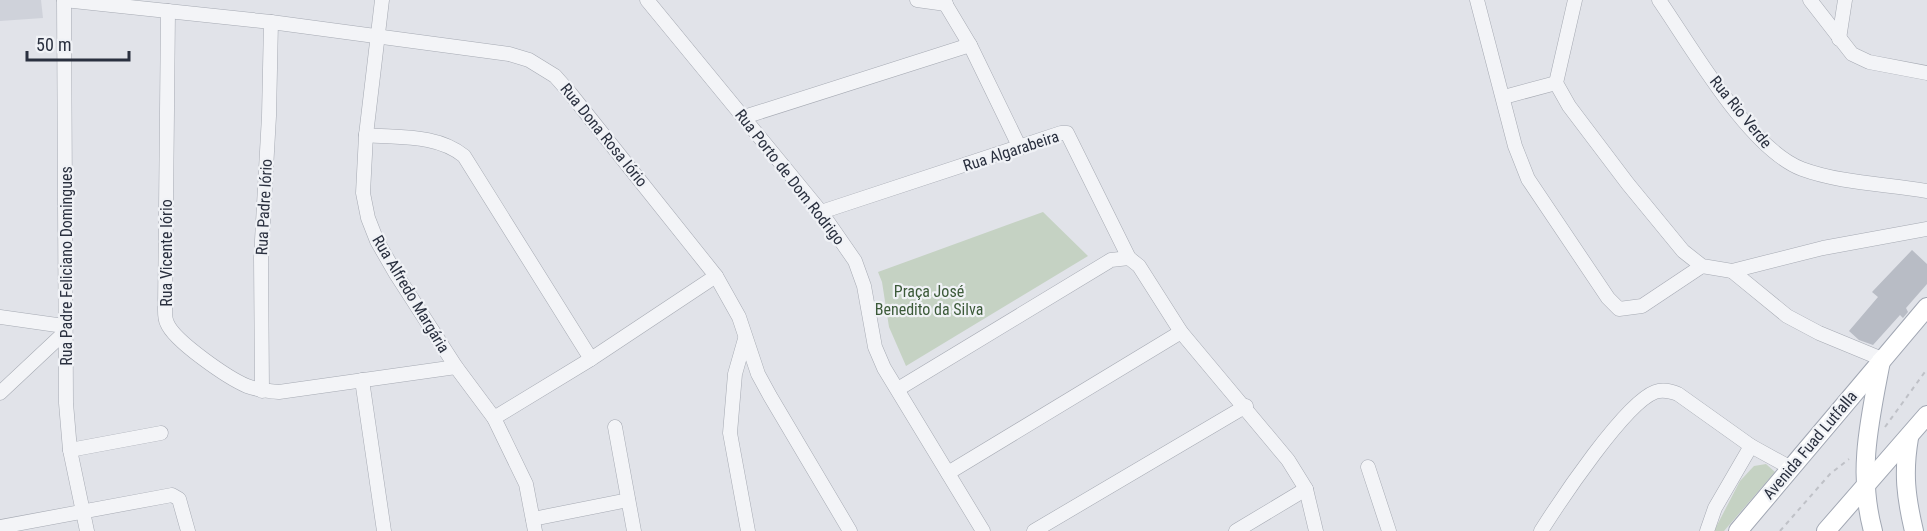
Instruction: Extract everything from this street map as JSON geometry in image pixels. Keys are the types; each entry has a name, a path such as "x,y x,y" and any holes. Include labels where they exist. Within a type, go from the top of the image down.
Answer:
{"main road":[{"name":"Avenida Fuad Lutfalla","path":"1738,531 1927,307"},
{"path":"1873,531 1864,490 1866,446 1881,359"},
{"path":"1826,531 1927,415"},
{"path":"1909,435 1905,460 1905,492 1914,531"}],"street":[{"name":"Rua Dona Rosa Iório","path":"64,0 271,22 509,54 529,60 555,76 604,132 716,276 739,317 745,339 770,396 850,531"},
{"name":"Rua Padre Feliciano Domingues","path":"64,0 66,68 64,329 70,450 87,531"},
{"name":"Rua Alfredo Margária","path":"382,0 366,135 363,193 377,241 456,367 494,418 526,484 534,525"},
{"name":"Rua Porto de Dom Rodrigo","path":"647,0 821,212 855,261 864,286 875,347 983,531"},
{"path":"917,0 944,2 970,45 1020,148"},
{"path":"1478,0 1515,146 1528,179 1608,298 1619,309 1642,306 1702,266"},
{"path":"1575,0 1556,83 1569,106 1628,184 1683,251 1702,266 1732,271 1823,248 1927,230"},
{"name":"Rua Rio Verde","path":"1659,0 1728,100 1771,150 1799,168 1826,176 1927,191"},
{"path":"1810,0 1852,54 1869,62 1927,74"},
{"path":"1839,39 1845,0"},
{"name":"Rua Vicente Iório","path":"168,11 166,322 172,333 195,352 244,385 262,391 279,392 456,367"},
{"name":"Rua Padre Iório","path":"262,391 261,258 269,116 271,22"},
{"path":"744,117 970,45"},
{"path":"1504,98 1556,83"},
{"name":"Rua Algarabeira","path":"821,212 1061,133 1070,136 1130,258 1139,266 1181,332 1277,444 1306,489 1316,531"},
{"path":"366,135 436,141 451,146 464,156 591,359"},
{"path":"898,389 1111,260 1130,258"},
{"path":"1732,271 1787,316 1881,359"},
{"path":"494,418 591,359 716,276"},
{"path":"0,317 64,329"},
{"path":"0,393 64,329"},
{"path":"948,473 1181,332"},
{"path":"745,339 735,374 730,433 748,531"},
{"path":"362,380 384,531"},
{"path":"1541,531 1584,468 1629,413 1637,404 1657,391 1666,390 1678,394 1751,446 1791,468"},
{"path":"1034,531 1246,406"},
{"path":"615,427 634,531"},
{"path":"70,450 161,433"},
{"path":"1707,531 1715,508 1751,446"},
{"path":"1368,466 1389,531"},
{"path":"1236,531 1306,489"},
{"path":"0,527 171,495 179,499 188,531"},
{"path":"534,525 628,501"}],"shaded area":[{"path":"0,0 41,0 43,18 0,21"}],"green space":[{"name":"Praça José Benedito da Silva","path":"1043,212 1088,256 906,366 889,327 882,282 878,272"},
{"path":"1766,464 1775,472 1724,531 1714,531 1740,481 1754,466"}],"building":[{"path":"1912,250 1927,264 1927,284 1906,308 1908,312 1903,318 1900,315 1873,345 1859,340 1849,331 1878,297 1872,292"}]}
